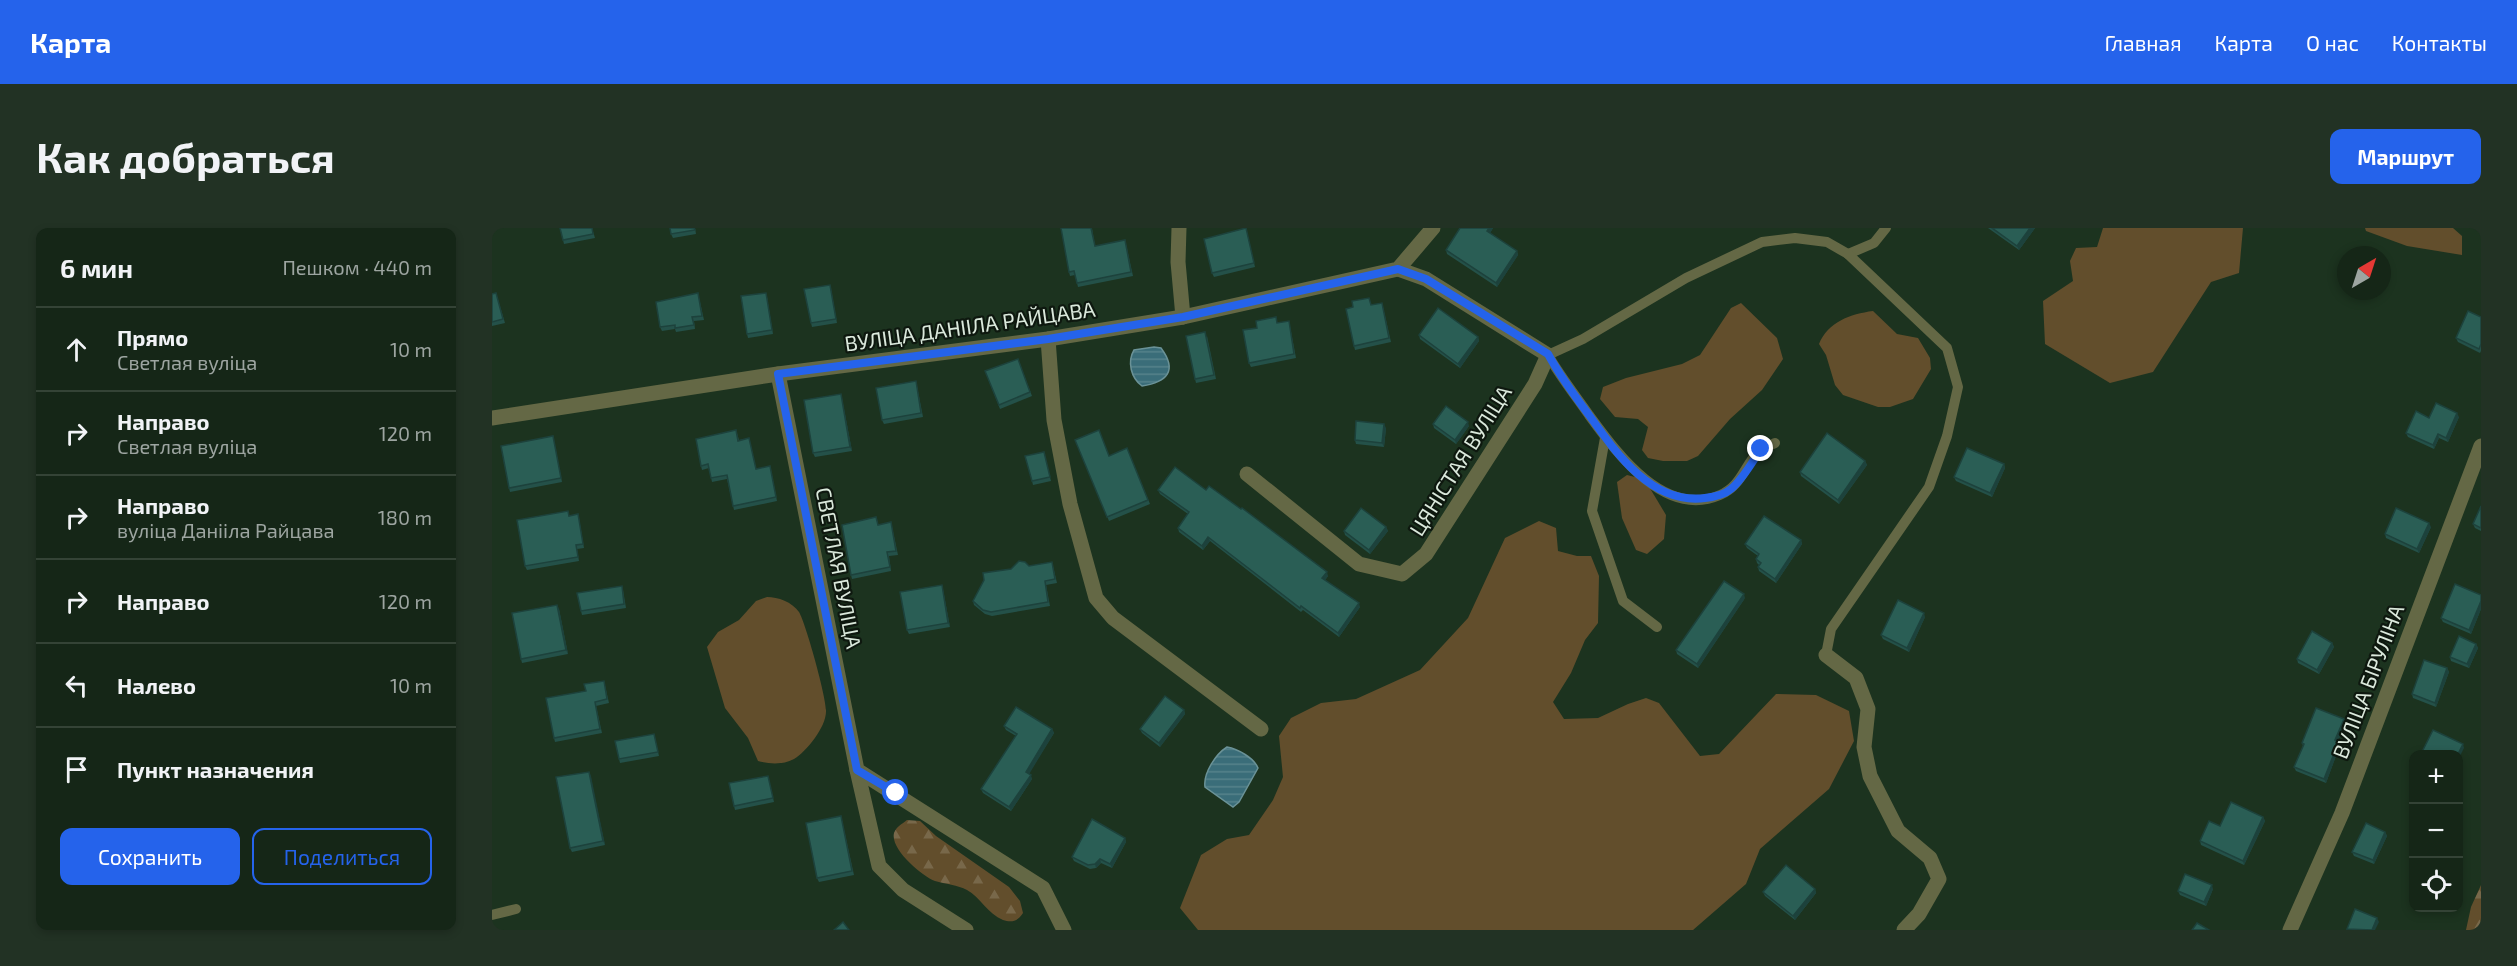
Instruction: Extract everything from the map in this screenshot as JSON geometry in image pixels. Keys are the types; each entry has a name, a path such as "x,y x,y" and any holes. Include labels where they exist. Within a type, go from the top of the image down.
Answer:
{"street":[{"path":"1179,228 1178,262 1183,317"},
{"path":"1433,228 1398,269 1426,279 1548,354"},
{"name":"ВУЛІЦА ДАНІІЛА РАЙЦАВА","path":"492,418 778,374 1048,339 1183,317 1398,269"},
{"path":"1048,339 1056,430 1070,504 1096,598 1113,618 1261,729"},
{"name":"ЦЯНІСТАЯ ВУЛІЦА","path":"1247,474 1359,564 1402,574 1426,554 1534,384 1548,354"},
{"name":"СВЕТЛАЯ ВУЛІЦА","path":"778,374 857,770 879,866 903,890 966,930"},
{"name":"ВУЛІЦА БІРУЛІНА","path":"2290,930 2342,813 2481,446"},
{"path":"1826,655 1856,678 1868,709 1864,747 1870,776 1898,831 1930,858 1939,879 1920,914 1904,930"},
{"path":"857,770 1043,888 1064,930"}],"lane":[{"path":"1848,254 1874,243 1886,228"},
{"path":"1775,443 1761,449 1730,490 1716,496 1693,500 1669,494 1626,464 1559,374 1548,354 1583,339 1686,278 1762,242 1795,238 1827,242 1848,254 1947,348 1958,387 1947,436 1929,487 1831,629 1826,655"},
{"path":"1605,438 1592,511 1623,601 1657,627"},
{"path":"492,915 516,909"}],"green space":[{"path":"2103,228 2243,228 2239,273 2211,282 2153,372 2110,383 2045,344 2043,301 2073,281 2070,261 2076,248 2097,247"},
{"path":"2365,228 2453,228 2462,236 2462,255 2407,246 2366,231"},
{"path":"1741,303 1777,338 1783,359 1762,390 1730,419 1698,456 1687,461 1663,461 1648,458 1642,450 1648,427 1638,419 1615,417 1600,399 1603,387 1626,378 1682,364 1700,355 1731,308"},
{"path":"1873,311 1897,334 1918,338 1930,358 1931,369 1913,399 1890,407 1878,407 1843,395 1835,385 1826,355 1819,344 1828,330 1841,320"},
{"path":"1627,475 1639,478 1648,485 1666,515 1664,539 1647,554 1636,550 1622,518 1617,482"},
{"path":"1539,521 1556,528 1558,551 1577,556 1591,556 1599,576 1598,623 1585,640 1571,673 1553,702 1564,719 1598,718 1646,698 1659,703 1700,756 1719,754 1776,694 1816,695 1849,711 1854,741 1829,789 1760,849 1746,884 1693,930 1198,930 1180,908 1201,855 1227,839 1249,835 1273,800 1283,777 1279,736 1291,718 1321,703 1356,699 1420,670 1468,618 1505,538"},
{"path":"767,597 785,601 799,612 815,660 826,710 820,730 810,744 794,759 781,763 758,761 748,738 725,708 707,647 718,632 739,620 756,601"},
{"path":"907,820 920,821 936,836 1009,887 1020,901 1023,913 1021,916 1014,921 1003,920 967,890 935,881 915,868 902,854 894,839 896,829"},
{"path":"2481,885 2481,930 2466,930 2471,907"}],"water":[{"path":"1161,348 1169,363 1169,369 1158,382 1142,386 1135,379 1131,370 1132,355 1134,350"},
{"path":"1227,747 1245,754 1258,768 1239,802 1233,807 1205,787 1206,776 1211,764"}],"building":[{"path":"560,228 592,228 593,234 563,240"},
{"path":"670,228 694,228 695,230 671,234"},
{"path":"1061,228 1091,228 1095,246 1125,240 1131,272 1077,283 1074,271 1069,272"},
{"path":"1246,228 1254,263 1212,273 1204,239"},
{"path":"1460,228 1489,228 1487,231 1517,251 1496,283 1446,250"},
{"path":"1992,228 2030,228 2017,246"},
{"path":"830,285 836,319 811,323 804,289"},
{"path":"496,293 503,319 492,322 492,294"},
{"path":"698,293 702,316 692,317 694,325 675,328 675,325 660,327 656,302"},
{"path":"766,293 772,330 747,334 741,296"},
{"path":"1369,298 1371,305 1382,303 1389,338 1354,346 1346,309 1353,307 1352,301"},
{"path":"1438,308 1478,337 1458,364 1419,335"},
{"path":"2468,311 2481,317 2479,349 2456,338"},
{"path":"1276,317 1277,323 1289,321 1294,354 1249,363 1243,330 1257,328 1256,321"},
{"path":"1205,332 1214,375 1195,379 1186,336"},
{"path":"1018,359 1030,392 999,405 985,371"},
{"path":"916,381 921,413 882,420 876,388"},
{"path":"841,394 850,447 813,453 804,400"},
{"path":"2436,403 2457,413 2446,438 2438,434 2433,445 2406,433 2416,411 2429,418"},
{"path":"1446,406 1468,422 1455,440 1433,424"},
{"path":"1356,421 1384,424 1382,443 1355,440"},
{"path":"736,430 738,441 749,438 756,469 770,466 776,497 733,506 727,475 711,478 708,464 701,466 696,439"},
{"path":"1099,430 1109,456 1127,448 1148,500 1107,517 1075,440"},
{"path":"1827,433 1865,461 1838,500 1800,472"},
{"path":"553,436 561,478 509,488 501,446"},
{"path":"1967,448 2004,464 1990,493 1954,477"},
{"path":"1044,452 1050,477 1032,481 1025,456"},
{"path":"1175,467 1206,490 1209,486 1242,508 1327,572 1322,578 1359,603 1338,633 1301,606 1300,608 1208,537 1202,546 1178,528 1189,512 1158,490"},
{"path":"2481,506 2481,528 2473,524"},
{"path":"1361,508 1386,527 1369,550 1344,531"},
{"path":"2396,508 2429,523 2417,549 2385,534"},
{"path":"568,511 569,516 578,514 583,544 576,545 578,557 525,566 517,520"},
{"path":"1764,516 1801,540 1775,579 1758,567 1761,563 1756,559 1759,554 1745,544"},
{"path":"876,517 878,525 891,522 896,551 887,552 890,567 851,575 842,525"},
{"path":"1019,561 1029,566 1052,562 1055,579 1045,581 1048,602 991,612 983,610 973,601 984,580 983,573 1011,569"},
{"path":"1724,581 1744,594 1697,664 1676,650"},
{"path":"2455,584 2481,595 2481,601 2469,630 2441,618"},
{"path":"942,585 948,623 907,630 900,592"},
{"path":"622,586 624,604 581,611 577,593"},
{"path":"1898,600 1924,613 1907,648 1881,635"},
{"path":"557,605 566,650 521,659 512,613"},
{"path":"2312,631 2332,643 2317,670 2297,659"},
{"path":"2459,636 2476,644 2467,664 2450,657"},
{"path":"2424,660 2447,668 2435,703 2412,694"},
{"path":"604,681 607,699 595,702 600,729 554,738 546,698 586,691 584,684"},
{"path":"1165,696 1184,710 1159,743 1140,729"},
{"path":"1016,707 1052,729 1026,772 1031,775 1009,807 981,789 1017,734 1004,726"},
{"path":"2316,708 2344,719 2335,740 2339,741 2324,779 2294,767"},
{"path":"2433,730 2463,744 2460,750 2423,750"},
{"path":"654,734 658,752 619,759 615,741"},
{"path":"589,772 603,841 570,848 556,777"},
{"path":"768,776 773,798 734,806 729,783"},
{"path":"2231,802 2263,817 2243,861 2200,841 2209,821 2220,826"},
{"path":"841,816 852,871 817,878 806,823"},
{"path":"1092,819 1125,838 1110,864 1100,859 1095,864 1088,865 1072,857"},
{"path":"2366,823 2385,832 2373,860 2352,852"},
{"path":"1786,865 1815,889 1793,916 1763,892"},
{"path":"2185,874 2212,885 2204,902 2178,891"},
{"path":"2355,909 2377,918 2372,930 2347,929"},
{"path":"843,922 849,930 834,930"},
{"path":"2197,923 2209,930 2192,930"}],"route":[{"path":"896,793 857,770 778,374 1048,339 1183,317 1398,269 1426,279 1548,354 1559,374 1626,464 1669,494 1693,500 1716,496 1730,490 1761,449"}]}
